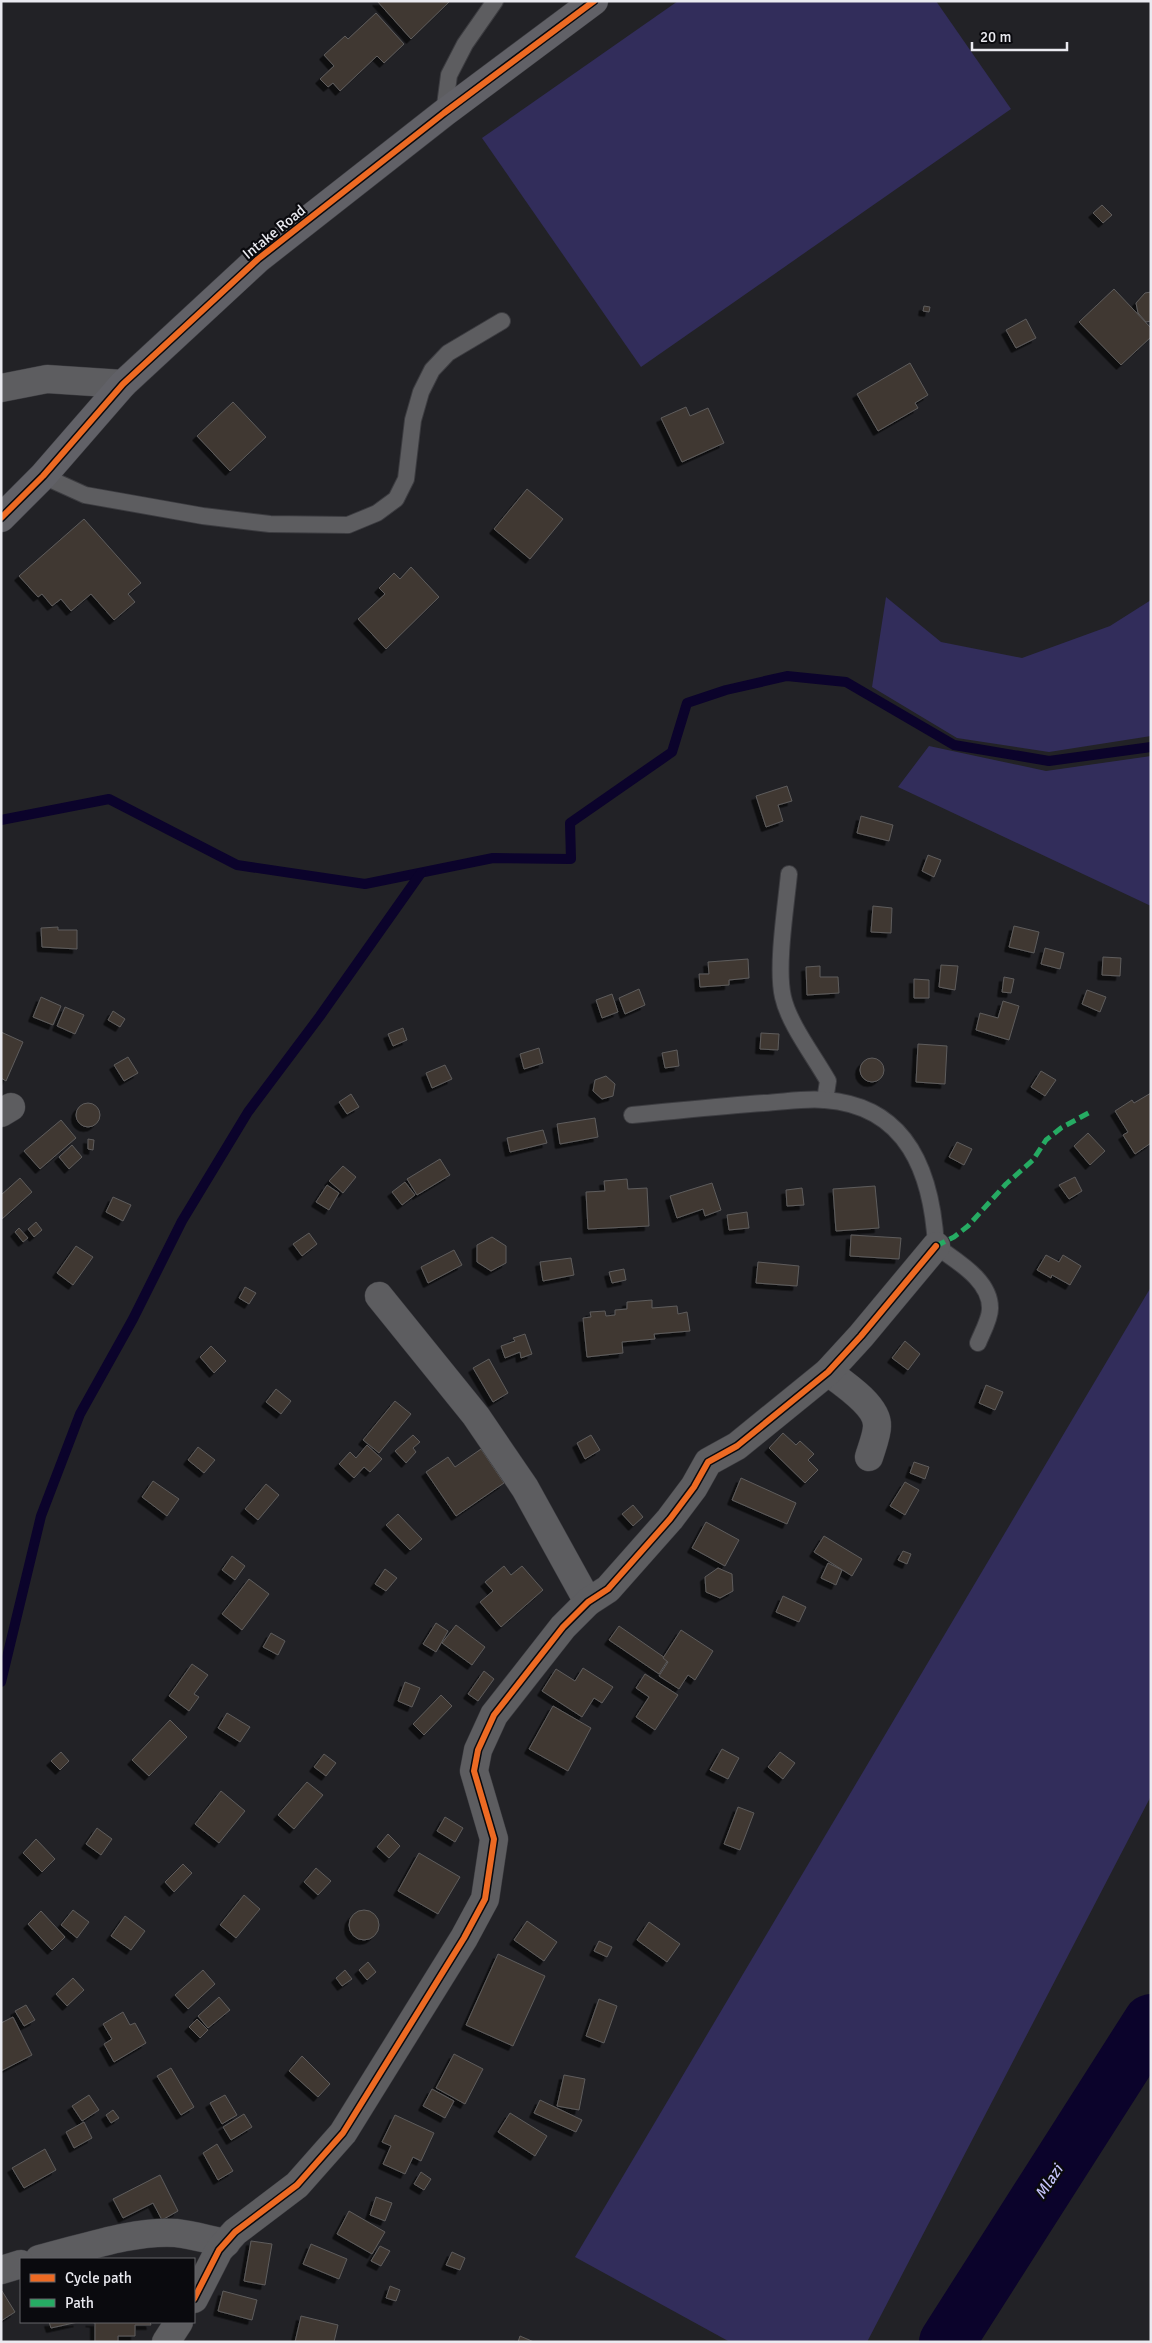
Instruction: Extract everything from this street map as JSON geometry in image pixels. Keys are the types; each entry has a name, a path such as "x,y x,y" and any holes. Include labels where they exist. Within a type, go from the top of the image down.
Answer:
{"street":[{"name":"Intake Road","path":"1,518 43,476 124,384 258,259 444,113 594,1"},
{"path":"1,388 47,379 124,384"},
{"path":"195,2297 207,2270 235,2232 297,2185 343,2133 464,1938 485,1899 494,1839 474,1771 478,1750 494,1716 563,1627 588,1602 608,1589 670,1519 694,1487 708,1462 737,1446 828,1372 861,1336 936,1246"},
{"path":"379,1296 476,1416 525,1488 588,1602"},
{"path":"828,1372 850,1388 873,1411 878,1425 869,1456"},
{"path":"43,2258 118,2240 176,2233 226,2243"},
{"path":"1,2270 20,2264"},
{"path":"166,2342 178,2323"}],"lane":[{"path":"444,113 449,75 464,44 496,1"},
{"path":"43,476 85,496 204,516 270,524 348,525 377,513 396,499 406,479 415,411 421,392 432,370 448,353 502,321"},
{"path":"789,874 782,967 783,997 802,1038 828,1081 825,1100"},
{"path":"632,1115 825,1100 860,1108 890,1123 911,1148 927,1182 934,1208 936,1246 974,1275 986,1292 990,1310 978,1343"}],"shaded area":[{"path":"678,1 936,1 1011,109 641,367 482,138"},
{"path":"886,597 941,642 1022,658 1110,626 1151,600 1151,736 1049,752 957,738 872,687"},
{"path":"929,746 1046,771 1151,756 1151,906 898,787"},
{"path":"1151,1287 1151,1796 867,2342 730,2342 575,2257"}],"building":[{"path":"377,1 450,1 411,39"},
{"path":"376,13 404,44 384,63 377,56 340,91 333,83 328,87 320,79 334,66 324,55 345,36 348,39"},
{"path":"1102,205 1112,215 1103,223 1093,213"},
{"path":"1114,289 1151,328 1151,337 1121,365 1079,322"},
{"path":"1151,292 1151,321 1146,322 1138,313 1136,303 1145,293"},
{"path":"924,306 930,307 929,312 923,311"},
{"path":"1026,319 1036,338 1016,348 1006,330"},
{"path":"910,363 928,395 915,403 918,408 878,431 857,394"},
{"path":"233,402 266,437 230,471 197,436"},
{"path":"686,407 690,416 708,408 724,443 682,462 661,418"},
{"path":"527,489 563,519 530,559 494,529"},
{"path":"84,519 141,583 128,594 135,602 114,620 91,594 71,611 61,599 52,606 42,594 38,597 19,576"},
{"path":"411,567 439,597 386,649 358,619 385,594 379,588 394,573 400,579"},
{"path":"787,786 792,801 778,805 783,821 766,827 756,796"},
{"path":"861,816 893,825 889,841 857,833"},
{"path":"928,855 941,860 934,877 922,871"},
{"path":"873,906 892,908 891,933 871,932"},
{"path":"1014,926 1039,932 1034,953 1009,947"},
{"path":"58,927 58,930 77,930 77,949 42,947 41,928"},
{"path":"1045,948 1064,953 1060,969 1041,964"},
{"path":"1103,957 1121,958 1120,976 1102,975"},
{"path":"748,959 749,978 729,980 729,985 700,987 699,974 709,974 708,962"},
{"path":"941,965 958,966 955,990 939,987"},
{"path":"820,966 820,977 838,977 839,993 807,995 806,967"},
{"path":"1004,977 1014,979 1011,993 1002,992"},
{"path":"914,979 929,980 929,998 914,998"},
{"path":"639,989 645,1005 625,1014 619,998"},
{"path":"1087,990 1106,997 1100,1012 1082,1004"},
{"path":"612,994 618,1012 602,1018 596,1000"},
{"path":"41,997 61,1006 53,1025 33,1017"},
{"path":"1003,1001 1019,1006 1009,1040 976,1030 980,1013 998,1018"},
{"path":"65,1007 84,1015 75,1034 57,1026"},
{"path":"113,1011 125,1019 120,1027 108,1020"},
{"path":"403,1028 407,1040 393,1046 388,1034"},
{"path":"1,1032 23,1042 6,1081 1,1078"},
{"path":"761,1033 779,1034 778,1050 760,1049"},
{"path":"918,1044 947,1046 945,1084 916,1082"},
{"path":"539,1048 543,1063 524,1069 520,1054"},
{"path":"677,1050 679,1066 665,1068 662,1053"},
{"path":"128,1057 138,1073 124,1081 114,1065"},
{"path":"872,1058 877,1059 883,1065 883,1075 877,1081 872,1082 867,1081 861,1075 860,1070 861,1065 867,1059"},
{"path":"445,1065 452,1079 432,1088 426,1073"},
{"path":"1041,1071 1056,1080 1045,1096 1031,1087"},
{"path":"606,1076 615,1084 613,1096 602,1099 593,1091 595,1080"},
{"path":"1151,1093 1151,1143 1135,1154 1123,1135 1128,1132 1115,1111 1132,1100 1134,1103"},
{"path":"351,1094 359,1107 347,1114 339,1102"},
{"path":"88,1103 96,1107 100,1115 96,1123 88,1127 80,1123 76,1115 80,1107"},
{"path":"595,1118 598,1137 560,1144 557,1124"},
{"path":"61,1120 76,1138 40,1169 24,1151"},
{"path":"543,1130 547,1143 510,1152 507,1138"},
{"path":"1088,1133 1105,1151 1090,1165 1074,1146"},
{"path":"88,1139 94,1140 93,1150 88,1149"},
{"path":"957,1142 972,1149 964,1165 949,1157"},
{"path":"72,1145 82,1157 69,1169 59,1157"},
{"path":"440,1159 450,1175 417,1195 407,1179"},
{"path":"343,1166 356,1177 343,1193 329,1181"},
{"path":"1075,1177 1082,1191 1069,1199 1059,1185"},
{"path":"20,1178 32,1192 2,1219 1,1195"},
{"path":"627,1179 628,1189 647,1188 649,1226 588,1229 586,1192 605,1191 604,1181"},
{"path":"405,1182 415,1195 402,1205 392,1192"},
{"path":"712,1183 721,1210 705,1216 703,1209 677,1218 670,1196"},
{"path":"327,1185 339,1193 329,1210 316,1202"},
{"path":"875,1186 879,1228 836,1231 833,1189"},
{"path":"802,1188 804,1205 787,1206 786,1190"},
{"path":"113,1197 131,1205 123,1221 106,1212"},
{"path":"747,1212 749,1228 729,1230 727,1215"},
{"path":"36,1222 42,1230 34,1237 28,1229"},
{"path":"19,1228 28,1238 23,1242 15,1232"},
{"path":"309,1233 317,1244 302,1256 293,1244"},
{"path":"851,1235 901,1238 899,1259 850,1256"},
{"path":"492,1237 506,1246 506,1263 491,1271 477,1262 477,1245"},
{"path":"76,1246 93,1257 73,1285 57,1273"},
{"path":"454,1250 462,1265 428,1283 421,1267"},
{"path":"1046,1255 1059,1262 1063,1255 1081,1266 1070,1285 1052,1275 1051,1278 1037,1270"},
{"path":"571,1258 574,1275 543,1281 540,1262"},
{"path":"758,1262 799,1266 797,1286 756,1283"},
{"path":"624,1269 626,1280 612,1283 609,1272"},
{"path":"245,1287 256,1293 249,1304 239,1298"},
{"path":"652,1300 652,1308 677,1306 678,1314 687,1312 690,1331 654,1334 655,1339 622,1342 623,1353 587,1357 583,1318 591,1317 590,1312 605,1311 606,1316 615,1315 615,1310 627,1309 627,1302"},
{"path":"525,1334 532,1354 521,1358 520,1352 505,1358 501,1346 515,1341 513,1338"},
{"path":"905,1341 920,1354 908,1370 892,1358"},
{"path":"211,1346 226,1361 214,1373 200,1357"},
{"path":"489,1359 508,1393 493,1402 473,1368"},
{"path":"986,1385 1003,1392 995,1410 979,1403"},
{"path":"276,1389 291,1401 281,1414 266,1402"},
{"path":"395,1401 411,1414 379,1453 363,1440"},
{"path":"783,1433 796,1445 800,1441 814,1454 808,1460 818,1470 805,1483 769,1448"},
{"path":"413,1435 420,1442 413,1448 416,1452 406,1463 395,1451"},
{"path":"591,1435 600,1450 585,1459 577,1443"},
{"path":"367,1445 382,1459 370,1472 364,1467 354,1478 339,1464 350,1452 356,1458"},
{"path":"198,1447 215,1460 204,1473 188,1460"},
{"path":"481,1449 504,1483 456,1516 426,1472 448,1457 455,1467"},
{"path":"914,1462 929,1467 925,1479 910,1473"},
{"path":"741,1478 796,1503 787,1524 732,1500"},
{"path":"153,1481 179,1499 167,1516 142,1497"},
{"path":"905,1482 919,1490 905,1515 890,1506"},
{"path":"266,1484 279,1495 258,1520 245,1509"},
{"path":"633,1505 643,1517 633,1526 622,1514"},
{"path":"398,1514 422,1539 410,1550 386,1525"},
{"path":"706,1522 739,1540 725,1566 692,1548"},
{"path":"824,1536 862,1559 852,1576 814,1552"},
{"path":"903,1551 911,1554 907,1564 898,1560"},
{"path":"232,1556 245,1566 235,1580 222,1570"},
{"path":"828,1563 842,1570 836,1585 821,1578"},
{"path":"504,1566 511,1575 522,1566 543,1590 501,1627 480,1602 493,1591 485,1582"},
{"path":"718,1568 732,1574 733,1591 720,1598 706,1592 705,1577"},
{"path":"385,1569 397,1578 386,1591 375,1584"},
{"path":"249,1579 269,1594 242,1630 222,1614"},
{"path":"783,1596 806,1607 799,1622 776,1612"},
{"path":"436,1623 448,1631 436,1652 423,1644"},
{"path":"456,1625 485,1647 472,1665 442,1643"},
{"path":"619,1626 668,1660 659,1674 609,1640"},
{"path":"681,1630 713,1651 695,1680 688,1675 679,1689 659,1676 668,1662 663,1658"},
{"path":"271,1633 285,1641 278,1655 263,1647"},
{"path":"192,1664 208,1675 194,1694 199,1697 189,1711 169,1696"},
{"path":"583,1668 613,1687 602,1703 594,1698 582,1717 542,1691 556,1669 575,1681"},
{"path":"484,1671 494,1679 478,1701 468,1694"},
{"path":"645,1674 678,1695 655,1730 636,1717 649,1697 636,1688"},
{"path":"405,1682 420,1688 412,1707 398,1701"},
{"path":"441,1695 452,1706 424,1735 413,1724"},
{"path":"553,1706 591,1728 568,1771 529,1749"},
{"path":"227,1713 250,1727 240,1742 218,1728"},
{"path":"170,1720 187,1737 149,1776 132,1760"},
{"path":"722,1749 739,1758 728,1779 710,1770"},
{"path":"61,1752 69,1761 60,1770 51,1761"},
{"path":"780,1752 795,1763 783,1779 768,1767"},
{"path":"324,1754 336,1763 326,1776 314,1767"},
{"path":"307,1782 323,1795 294,1829 278,1815"},
{"path":"221,1791 245,1811 219,1843 195,1824"},
{"path":"738,1807 754,1813 740,1850 724,1844"},
{"path":"445,1817 463,1828 455,1842 437,1831"},
{"path":"97,1828 112,1839 101,1855 86,1844"},
{"path":"388,1834 400,1846 389,1858 377,1847"},
{"path":"36,1839 55,1859 42,1872 23,1853"},
{"path":"419,1853 460,1877 438,1914 398,1891"},
{"path":"183,1864 192,1873 174,1892 165,1882"},
{"path":"316,1868 331,1881 318,1895 304,1882"},
{"path":"244,1895 260,1909 236,1938 220,1925"},
{"path":"73,1910 89,1922 77,1938 61,1925"},
{"path":"364,1910 375,1914 379,1925 375,1936 364,1940 353,1936 349,1925 353,1914"},
{"path":"41,1911 65,1937 52,1950 28,1924"},
{"path":"125,1916 145,1931 131,1950 111,1936"},
{"path":"527,1921 557,1942 544,1961 514,1940"},
{"path":"649,1922 680,1944 667,1962 637,1940"},
{"path":"599,1941 612,1947 607,1957 594,1951"},
{"path":"498,1954 545,1976 513,2046 466,2025"},
{"path":"368,1962 376,1972 367,1980 359,1970"},
{"path":"203,1970 215,1984 188,2009 175,1995"},
{"path":"345,1970 352,1979 342,1986 336,1978"},
{"path":"73,1978 84,1990 67,2006 56,1994"},
{"path":"219,1997 230,2010 208,2028 198,2016"},
{"path":"599,1999 617,2006 604,2043 586,2036"},
{"path":"26,2005 35,2020 24,2026 15,2011"},
{"path":"123,2012 130,2025 135,2023 146,2043 114,2062 104,2044 112,2039 103,2024"},
{"path":"13,2017 32,2055 1,2071 1,2023"},
{"path":"197,2019 208,2030 200,2038 189,2027"},
{"path":"454,2054 483,2069 465,2104 436,2088"},
{"path":"302,2056 330,2084 318,2097 289,2071"},
{"path":"171,2068 194,2107 181,2115 157,2076"},
{"path":"564,2075 585,2079 579,2110 557,2106"},
{"path":"432,2089 454,2101 445,2118 423,2106"},
{"path":"89,2095 99,2110 82,2121 72,2106"},
{"path":"225,2095 237,2115 222,2124 210,2103"},
{"path":"540,2100 582,2120 576,2132 534,2113"},
{"path":"113,2110 119,2118 111,2123 106,2115"},
{"path":"510,2113 547,2136 535,2156 498,2132"},
{"path":"244,2114 252,2127 231,2140 223,2127"},
{"path":"395,2115 434,2133 421,2161 413,2157 405,2174 383,2164 391,2146 382,2142"},
{"path":"84,2122 92,2138 74,2148 66,2132"},
{"path":"217,2144 233,2171 218,2180 203,2153"},
{"path":"45,2149 56,2170 24,2188 12,2168"},
{"path":"421,2172 431,2179 424,2190 414,2184"},
{"path":"160,2175 178,2211 162,2220 153,2203 123,2218 113,2199"},
{"path":"376,2197 392,2203 385,2221 370,2215"},
{"path":"349,2211 385,2232 372,2254 337,2234"},
{"path":"251,2241 272,2244 265,2285 244,2281"},
{"path":"311,2244 347,2259 339,2279 303,2264"},
{"path":"380,2246 390,2251 381,2266 371,2261"},
{"path":"452,2252 465,2258 460,2270 446,2265"},
{"path":"390,2286 400,2290 396,2301 386,2298"},
{"path":"223,2291 257,2300 252,2320 218,2311"},
{"path":"1,2292 15,2312 1,2321"},
{"path":"301,2316 338,2325 334,2342 295,2342"},
{"path":"49,2323 74,2323 51,2328"},
{"path":"95,2323 150,2323 151,2325 135,2325 135,2336 118,2336 118,2342 95,2342"},
{"path":"520,2336 534,2342 518,2342"}],"waterway":[{"path":"1,820 109,799 237,865 365,884 493,858 571,859 570,823 672,752 687,703 726,690 787,676 846,682 954,745 1049,761 1151,747"},
{"path":"1,1682 41,1516 80,1414 133,1319 182,1221 248,1112 320,1016 421,873"},
{"name":"Mlazi","path":"947,2342 1151,2022"}],"marked path":[{"path":"936,1246 954,1237 968,1226 1006,1184 1033,1160 1046,1140 1061,1128 1092,1111"}],"cycle path":[{"path":"1,518 43,476 123,384 258,259 444,113 594,1"},
{"path":"195,2297 219,2250 235,2232 297,2185 343,2133 464,1938 485,1899 494,1839 474,1771 478,1750 494,1715 563,1627 588,1602 608,1589 670,1519 694,1487 708,1462 737,1446 828,1372 861,1336 936,1246"}]}
